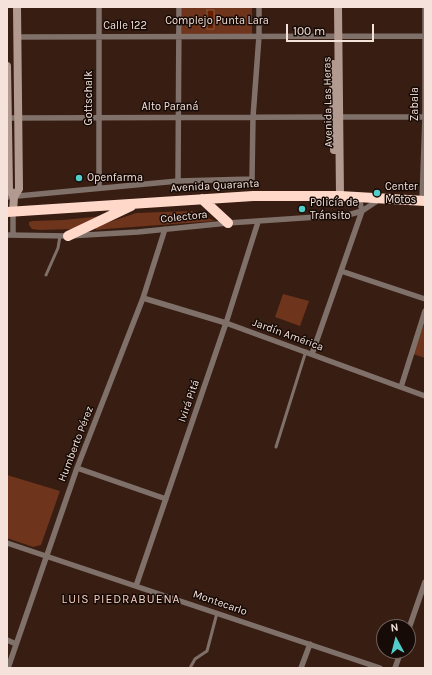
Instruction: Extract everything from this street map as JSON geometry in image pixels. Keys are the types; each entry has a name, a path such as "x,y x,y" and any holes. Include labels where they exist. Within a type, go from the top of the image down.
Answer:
{"highway":[{"name":"Avenida Quaranta","path":"10,212 253,196 338,196 424,201"},
{"path":"202,199 228,223"},
{"path":"64,236 135,204"}],"main road":[{"path":"10,197 19,189 17,7"},
{"name":"Avenida Las Heras","path":"333,7 335,36 338,196"},
{"name":"Avenida Las Heras","path":"335,36 338,7"},
{"path":"7,66 10,212"}],"street":[{"name":"Gottschalk","path":"99,7 99,188"},
{"path":"178,181 179,7"},
{"path":"10,197 178,181 252,179 253,117 259,36 259,7"},
{"name":"Zabala","path":"424,201 425,7"},
{"name":"Calle 122","path":"18,37 425,36"},
{"name":"Alto Paraná","path":"8,118 425,117"},
{"path":"312,354 362,211 358,198"},
{"name":"Colectora","path":"10,235 64,236 138,232 228,223 317,217 341,218 362,211 381,199"},
{"path":"10,212 10,235"},
{"name":"Ivirá Pitá","path":"136,586 226,323 258,222"},
{"name":"Humberto Pérez","path":"8,668 77,468 143,298 165,229"},
{"path":"340,271 425,299"},
{"name":"Jardín América","path":"143,298 226,323 306,351 425,396"},
{"path":"401,387 425,311"},
{"path":"77,468 166,499"},
{"name":"Montecarlo","path":"7,543 380,668"},
{"path":"412,619 424,586"},
{"path":"7,640 16,644"},
{"path":"301,668 310,644"}],"lane":[{"path":"46,275 64,236"},
{"path":"276,447 306,351"},
{"path":"190,668 195,659 207,651 218,613"}],"green space":[{"name":"Complejo Punta Lara","path":"182,7 252,7 252,34 182,34"},
{"path":"191,211 215,221 96,230 95,227 136,213"},
{"path":"103,216 74,229 40,230 32,229 29,225 29,222 33,221"},
{"path":"283,294 309,301 300,326 275,317"},
{"path":"425,322 425,358 413,354"},
{"path":"7,475 60,491 41,545 33,547 7,538"}],"shaded area":[{"path":"207,10 214,10 214,29 207,29"}],"place":[{"name":"Openfarma","path":"79,178"},
{"name":"Center Motos","path":"377,193"},
{"name":"Policía de Tránsito","path":"302,209"}],"district":[{"name":"LUIS PIEDRABUENA","path":"121,600"}]}
